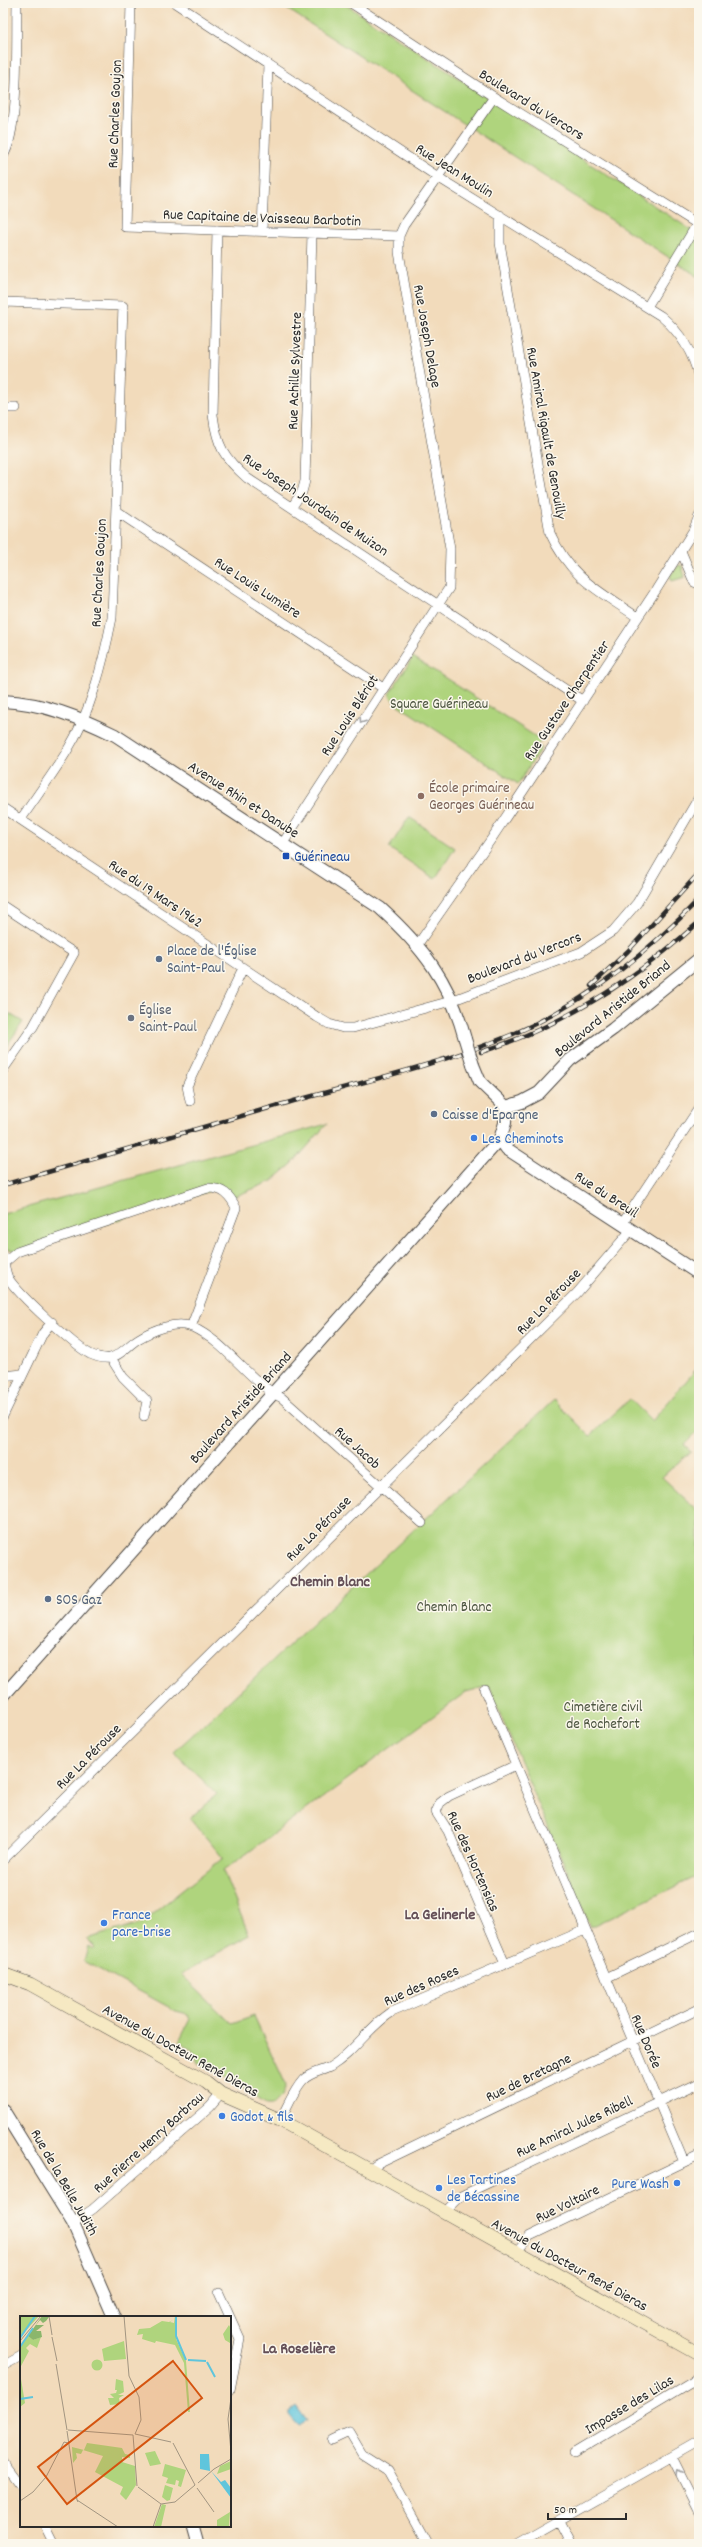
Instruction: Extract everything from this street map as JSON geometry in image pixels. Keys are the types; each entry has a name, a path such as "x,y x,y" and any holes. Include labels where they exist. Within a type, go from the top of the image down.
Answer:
{"main road":[{"name":"Avenue du Docteur René Dieras","path":"3,1974 30,1984 206,2082 221,2094 280,2120 699,2354"}],"street":[{"path":"3,156 11,137 14,114 17,3"},
{"name":"Rue Charles Goujon","path":"125,227 131,3"},
{"name":"Rue Jean Moulin","path":"175,3 438,176 647,307 679,333 695,361 699,378"},
{"name":"Boulevard du Vercors","path":"351,3 494,97 698,225"},
{"path":"262,231 268,65"},
{"path":"399,236 404,225 494,97"},
{"name":"Rue Amiral Rigault de Genouilly","path":"500,215 500,244 550,533 560,554 577,576 638,617"},
{"path":"647,307 698,225"},
{"name":"Rue Capitaine de Vaisseau Barbotin","path":"125,227 399,236"},
{"name":"Rue Joseph Jourdain de Muizon","path":"217,230 213,415 216,437 221,450 232,466 247,478 439,604 582,701"},
{"name":"Rue Achille Sylvestre","path":"292,507 302,492 305,481 312,233"},
{"name":"Rue Joseph Delage","path":"399,236 399,252 450,549 449,588 439,604"},
{"name":"Rue Charles Goujon","path":"3,302 123,306 112,618 104,655 83,720 68,750 21,819"},
{"path":"3,408 16,408"},
{"name":"Rue Louis Lumière","path":"116,512 383,688"},
{"path":"697,583 681,551 693,531 699,516"},
{"name":"Rue Gustave Charpentier","path":"418,944 488,844 681,551"},
{"name":"Rue Louis Blériot","path":"283,843 439,604"},
{"name":"Avenue Rhin et Danube","path":"3,701 27,702 83,720 115,735 283,843 380,908 418,944 433,964 459,1018 480,1082 506,1108"},
{"name":"Boulevard du Vercors","path":"451,1001 581,952 613,932 637,903 699,797"},
{"name":"Rue du 19 Mars 1962","path":"3,808 317,1017 343,1028 353,1028 451,1001"},
{"path":"3,906 74,953 33,1027 3,1070"},
{"name":"Boulevard Aristide Briand","path":"506,1108 539,1093 570,1060 613,1029 699,959"},
{"path":"190,1101 187,1086 243,968"},
{"path":"500,1139 506,1108"},
{"name":"Rue La Pérouse","path":"3,1860 380,1486 578,1293 627,1227 699,1108"},
{"name":"Boulevard Aristide Briand","path":"3,1696 500,1139"},
{"name":"Rue du Breuil","path":"500,1139 507,1149 627,1227 697,1268"},
{"path":"208,1188 219,1188 231,1198 236,1208 192,1327 176,1326 156,1330 111,1358 101,1358 89,1353 52,1322 17,1289 8,1276 3,1263 17,1252 208,1188"},
{"path":"3,1416 43,1333 52,1322"},
{"name":"Rue Jacob","path":"192,1327 216,1344 273,1394 282,1398 422,1523"},
{"path":"111,1358 122,1377 146,1401 144,1416"},
{"path":"3,1376 23,1374"},
{"name":"Rue Dorée","path":"484,1689 684,2162"},
{"name":"Rue des Hortensias","path":"504,1964 448,1831 436,1812 440,1803 449,1796 516,1765"},
{"name":"Rue des Roses","path":"280,2120 302,2081 311,2073 329,2067 340,2059 379,2020 392,2012 585,1930"},
{"path":"606,1978 699,1933"},
{"name":"Rue de Bretagne","path":"370,2171 376,2166 699,2009"},
{"name":"Rue Amiral Jules Ribell","path":"445,2212 461,2196 699,2083"},
{"name":"Rue Pierre Henry Barbrau","path":"73,2223 93,2209 210,2108 221,2094"},
{"name":"Rue de la Belle Judith","path":"3,2110 73,2223 111,2316"},
{"name":"Rue Voltaire","path":"516,2252 530,2236 699,2155"},
{"path":"219,2294 229,2316"},
{"path":"231,2320 240,2339 231,2385"},
{"path":"3,2366 20,2357"},
{"name":"Impasse des Lilas","path":"574,2453 699,2378"},
{"path":"332,2440 349,2432 362,2454 387,2470 428,2544"},
{"path":"518,2544 699,2441"},
{"path":"672,2457 699,2511"},
{"path":"3,2461 20,2484"},
{"path":"558,2521 570,2544"},
{"path":"46,2527 54,2544"},
{"path":"193,2527 198,2544"}],"green space":[{"path":"278,3 343,3 699,235 699,277"},
{"path":"679,565 682,566 685,577 672,581 670,575"},
{"name":"Square Guérineau","path":"413,657 541,740 537,746 541,748 518,784 395,703 389,694"},
{"path":"409,817 455,848 435,879 389,848"},
{"path":"3,1010 23,1022 3,1051"},
{"path":"327,1124 292,1164 272,1181 231,1198 219,1188 17,1252 3,1247 3,1214"},
{"name":"Cimetière civil de Rochefort","path":"699,1366 699,1430 684,1445 691,1451 662,1477 699,1512 699,1875 591,1927 488,1686 466,1692 223,1871 249,1935 181,1974 232,2024 254,2016 286,2085 282,2096 273,2105 267,2105 231,2079 198,2063 193,2051 179,2041 190,2019 188,2014 176,2011 84,1961 88,1946 93,1949 95,1947 87,1939 141,1923 223,1858 190,1818 217,1794 174,1752 554,1400 590,1436 630,1399 652,1421"}],"water":[{"path":"296,2406 307,2421 299,2426 289,2415 289,2412"}],"railway":[{"path":"591,986 628,951 699,873"},
{"path":"3,1185 276,1106 395,1074 454,1056 511,1035 538,1023 563,1009 612,977 657,940 699,899"},
{"path":"481,1052 540,1029 597,999 650,963 699,922"}],"place":[{"name":"École primaire Georges Guérineau","path":"421,796"},
{"name":"Guérineau","path":"286,856"},
{"name":"Place de l'Église Saint-Paul","path":"159,959"},
{"name":"Église Saint-Paul","path":"131,1018"},
{"name":"Caisse d'Épargne","path":"434,1114"},
{"name":"Les Cheminots","path":"474,1138"},
{"name":"SOS Gaz","path":"48,1599"},
{"name":"France pare-brise","path":"104,1923"},
{"name":"Godot & fils","path":"222,2116"},
{"name":"Pure Wash","path":"677,2183"},
{"name":"Les Tartines de Bécassine","path":"439,2188"}],"district":[{"name":"Chemin Blanc","path":"330,1580"},
{"name":"La Gelinerle","path":"440,1913"},
{"name":"La Roselière","path":"299,2347"}]}
